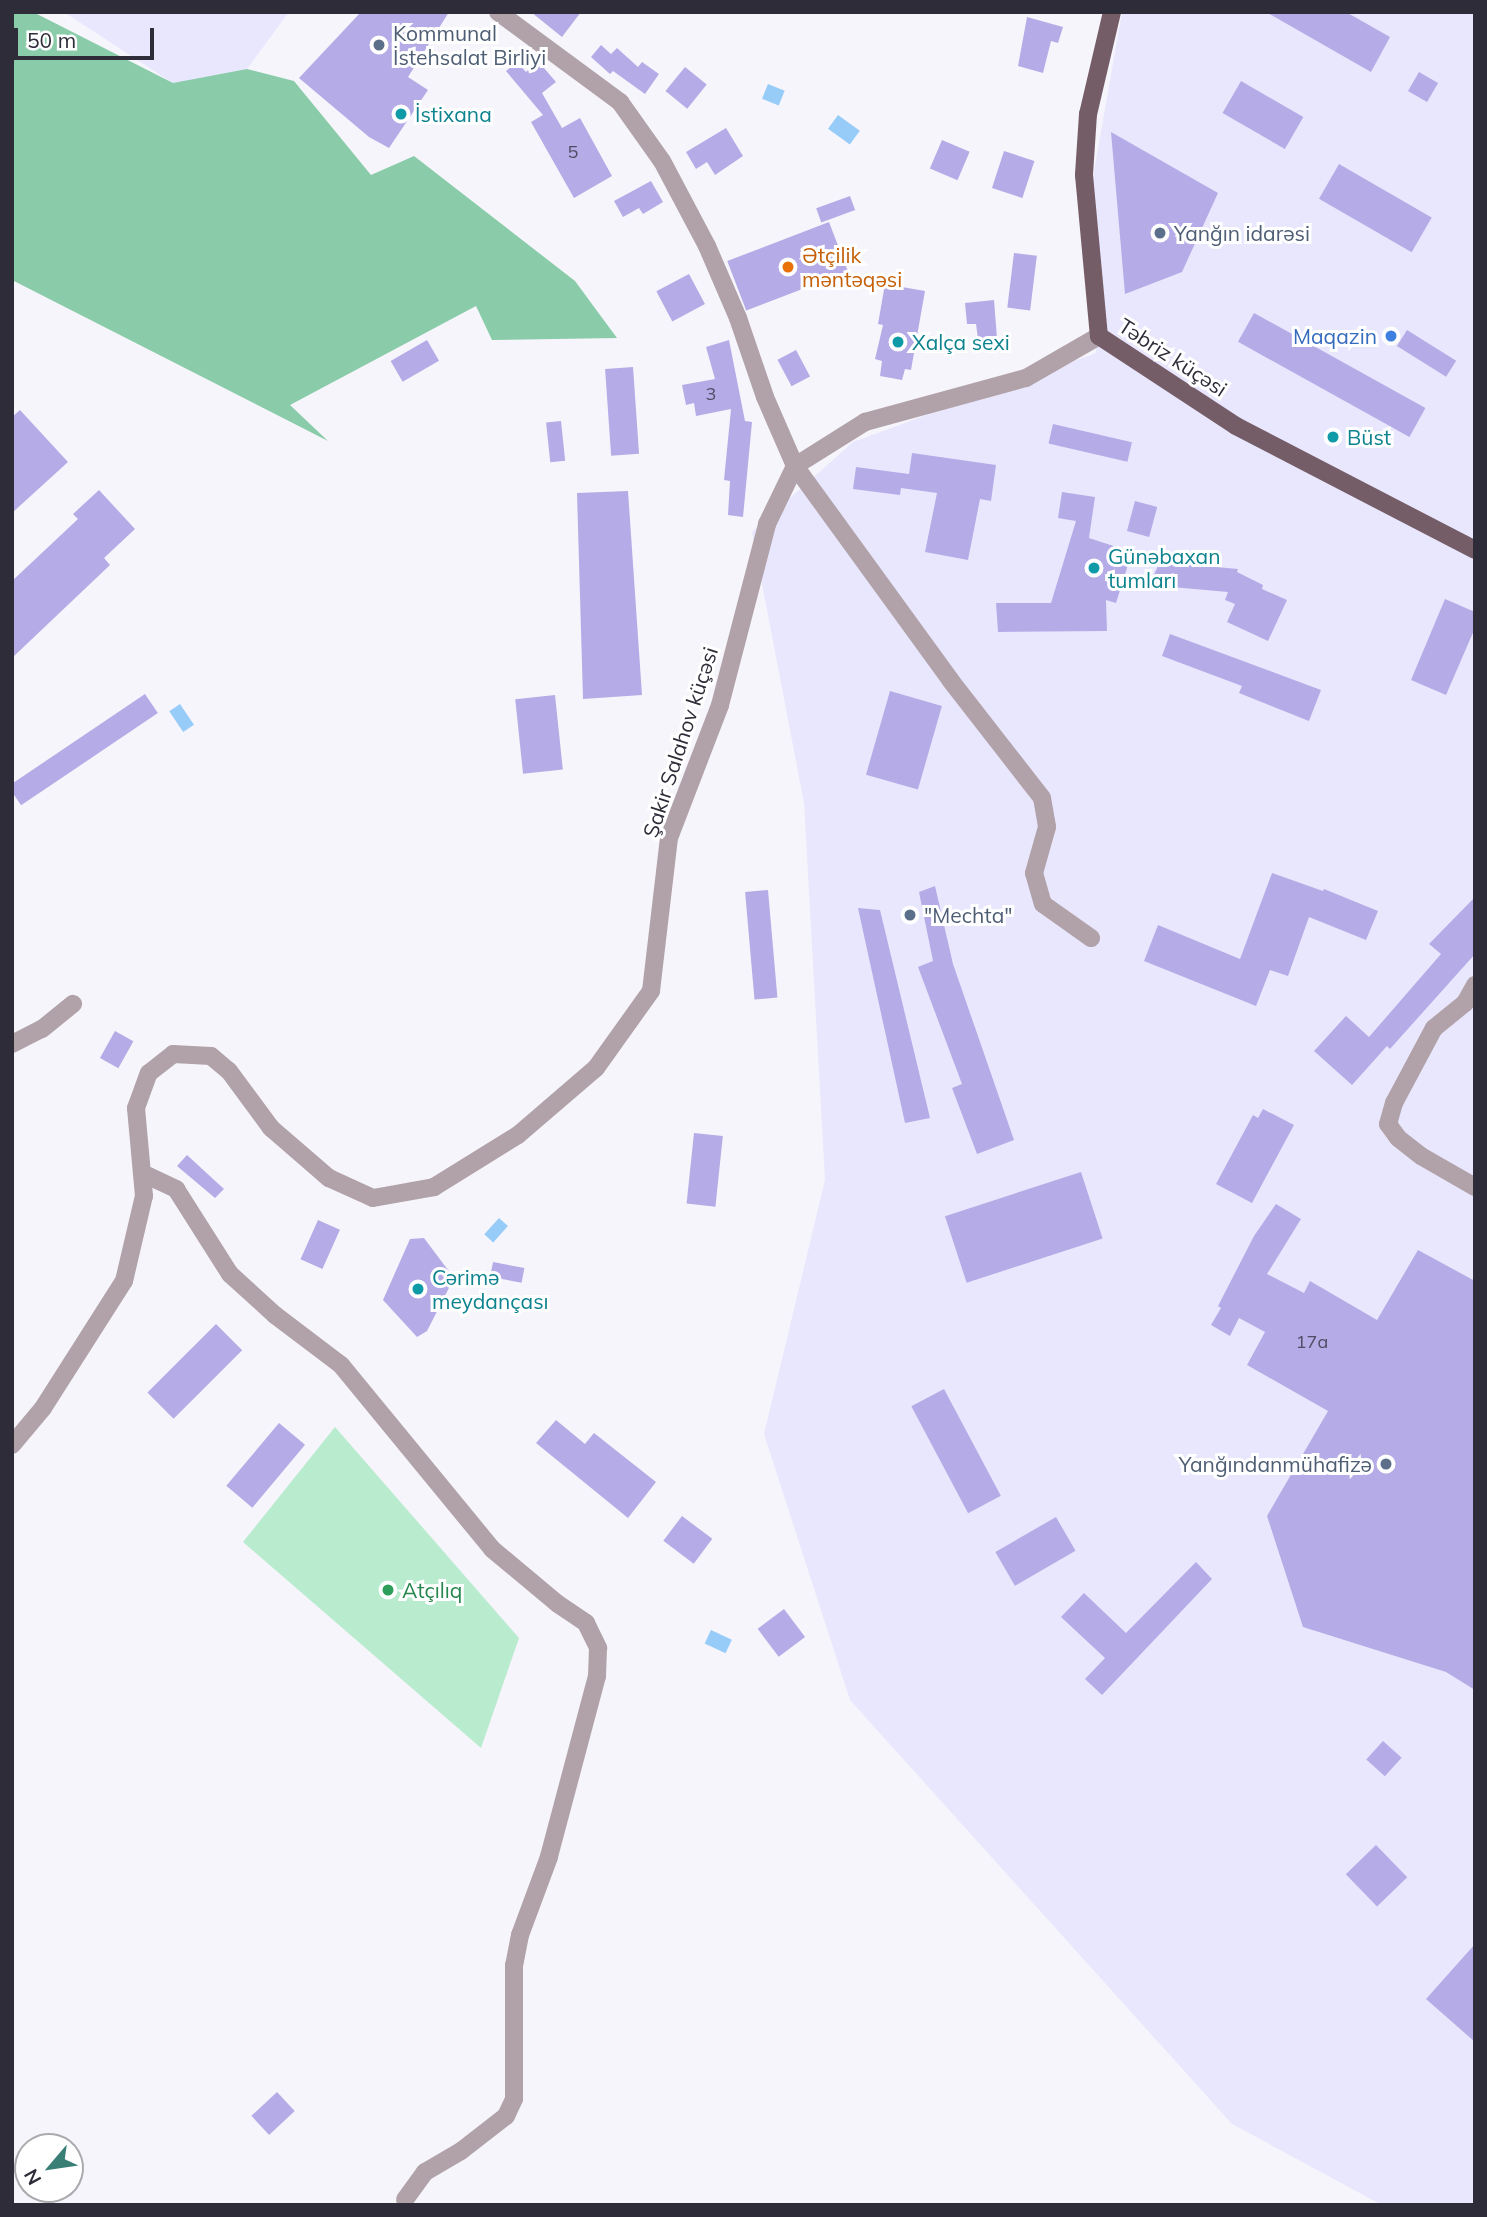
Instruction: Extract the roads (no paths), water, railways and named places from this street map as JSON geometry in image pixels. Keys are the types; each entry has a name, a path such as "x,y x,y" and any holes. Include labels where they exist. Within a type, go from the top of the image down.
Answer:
{"main road":[{"name":"Təbriz küçəsi","path":"1112,12 1088,114 1084,175 1099,336 1236,426 1475,550"}],"street":[{"path":"498,12 620,102 662,161 707,246 738,318 765,397 795,466 951,681 1042,798 1047,827 1034,873 1043,904 1091,939"},
{"path":"795,466 865,422 1027,377 1099,336"},
{"name":"Şakir Salahov küçəsi","path":"12,1444 44,1408 124,1281 144,1196 136,1108 149,1073 173,1054 211,1056 229,1071 271,1128 329,1178 373,1198 434,1187 518,1135 596,1068 651,991 669,838 720,705 767,524 795,466"},
{"path":"1475,985 1465,1003 1434,1028 1394,1103 1388,1124 1398,1138 1422,1156 1475,1187"},
{"path":"12,1044 42,1029 73,1004"},
{"path":"142,1173 176,1189 230,1274 275,1315 341,1365 492,1549 558,1604 586,1623 598,1648 597,1676 549,1857 520,1935 514,1965 514,2099 506,2116 461,2151 425,2172 405,2200"}],"water":[{"path":"768,84 785,91 779,106 762,99"},
{"path":"838,115 860,131 850,145 828,129"},
{"path":"180,704 194,725 183,732 169,711"},
{"path":"499,1218 508,1226 493,1242 484,1234"},
{"path":"711,1630 732,1640 726,1653 705,1644"}],"place":[{"name":"Kommunal İstehsalat Birliyi","path":"379,45"},
{"name":"İstixana","path":"401,114"},
{"name":"Yanğın idarəsi","path":"1160,233"},
{"name":"Ətçilik məntəqəsi","path":"788,267"},
{"name":"Maqazin","path":"1391,336"},
{"name":"Xalça sexi","path":"898,342"},
{"name":"Büst","path":"1333,437"},
{"name":"Günəbaxan tumları","path":"1094,568"},
{"name":"\"Mechta\"","path":"910,915"},
{"name":"Cərimə meydançası","path":"418,1289"},
{"name":"Yanğındanmühafizə","path":"1386,1464"},
{"name":"Atçılıq","path":"388,1590"}]}
